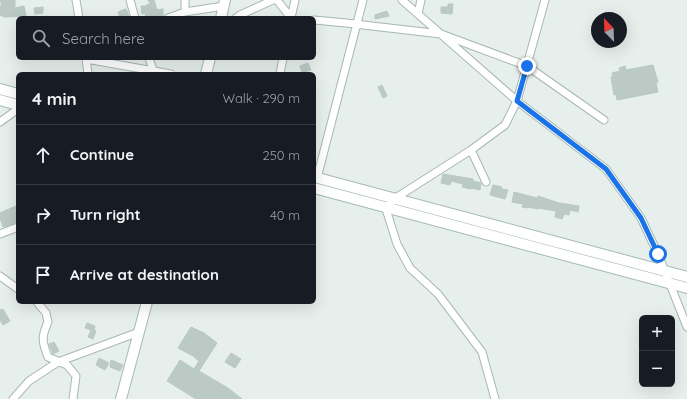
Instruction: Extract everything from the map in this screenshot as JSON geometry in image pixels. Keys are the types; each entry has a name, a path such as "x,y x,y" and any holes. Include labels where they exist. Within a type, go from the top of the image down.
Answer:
{"street":[{"path":"76,0 79,16"},
{"path":"130,0 134,16"},
{"path":"185,0 185,12"},
{"path":"239,16 273,0"},
{"path":"277,0 289,16"},
{"path":"291,16 295,0"},
{"path":"316,173 363,0"},
{"path":"402,0 517,101 606,169 641,218 670,283 687,326"},
{"path":"418,14 421,0"},
{"path":"386,208 394,199 471,150 505,125 517,101 545,0"},
{"path":"174,16 224,3 221,16"},
{"path":"316,20 441,34 527,66 604,120"},
{"path":"86,60 88,72"},
{"path":"92,60 162,72"},
{"path":"149,60 153,70"},
{"path":"206,72 210,60"},
{"path":"280,72 283,60"},
{"path":"0,89 16,93"},
{"path":"0,100 16,104"},
{"path":"0,122 16,110"},
{"path":"471,150 486,182"},
{"path":"316,177 394,199 687,288"},
{"path":"316,189 386,208 687,277"},
{"path":"386,208 398,244 410,268 438,294 482,352 495,399"},
{"path":"0,234 16,228"},
{"path":"0,276 16,288"},
{"path":"10,284 16,281"},
{"path":"39,304 46,313 48,322 43,334 43,346 48,357 67,365 76,376 73,399"},
{"path":"121,399 146,304"},
{"path":"13,399 29,381 58,362 139,332"}],"building":[{"path":"0,0 15,0 15,8 24,6 26,16 4,17 0,15 0,6 2,6"},
{"path":"148,0 154,0 157,10 163,9 163,16 146,16 145,13 142,14 141,6 147,6 146,5 150,4"},
{"path":"448,4 453,4 452,14 441,13 441,7 448,7"},
{"path":"43,7 43,13 35,14 34,8"},
{"path":"126,9 129,16 119,16 118,12"},
{"path":"387,11 389,16 375,19 375,15"},
{"path":"308,63 311,70 302,72 300,66"},
{"path":"653,65 658,82 656,83 658,92 617,100 616,94 614,95 611,77 613,76 612,73 620,71 619,68 625,66 626,70"},
{"path":"382,85 387,96 383,98 378,87"},
{"path":"443,174 473,179 473,181 481,183 480,190 462,187 463,184 451,181 450,185 441,183"},
{"path":"493,185 502,187 501,189 508,190 505,199 490,195"},
{"path":"514,192 537,198 538,196 559,203 579,206 578,212 570,210 569,215 564,214 562,219 555,217 556,211 522,207 523,204 512,202"},
{"path":"16,206 16,223 3,227 0,213"},
{"path":"3,309 10,321 3,325 0,320 0,310"},
{"path":"87,323 95,326 94,330 96,331 93,339 88,337 91,330 85,328"},
{"path":"191,327 204,333 217,343 199,371 228,388 242,399 196,399 167,381 180,360 194,369 199,361 178,348"},
{"path":"54,342 59,351 53,354 49,344"},
{"path":"231,353 241,359 235,368 225,362"},
{"path":"99,358 109,363 105,370 96,365"},
{"path":"111,360 123,365 120,371 110,367"}],"route":[{"path":"527,66 517,101 606,169 641,218 658,254"}]}
